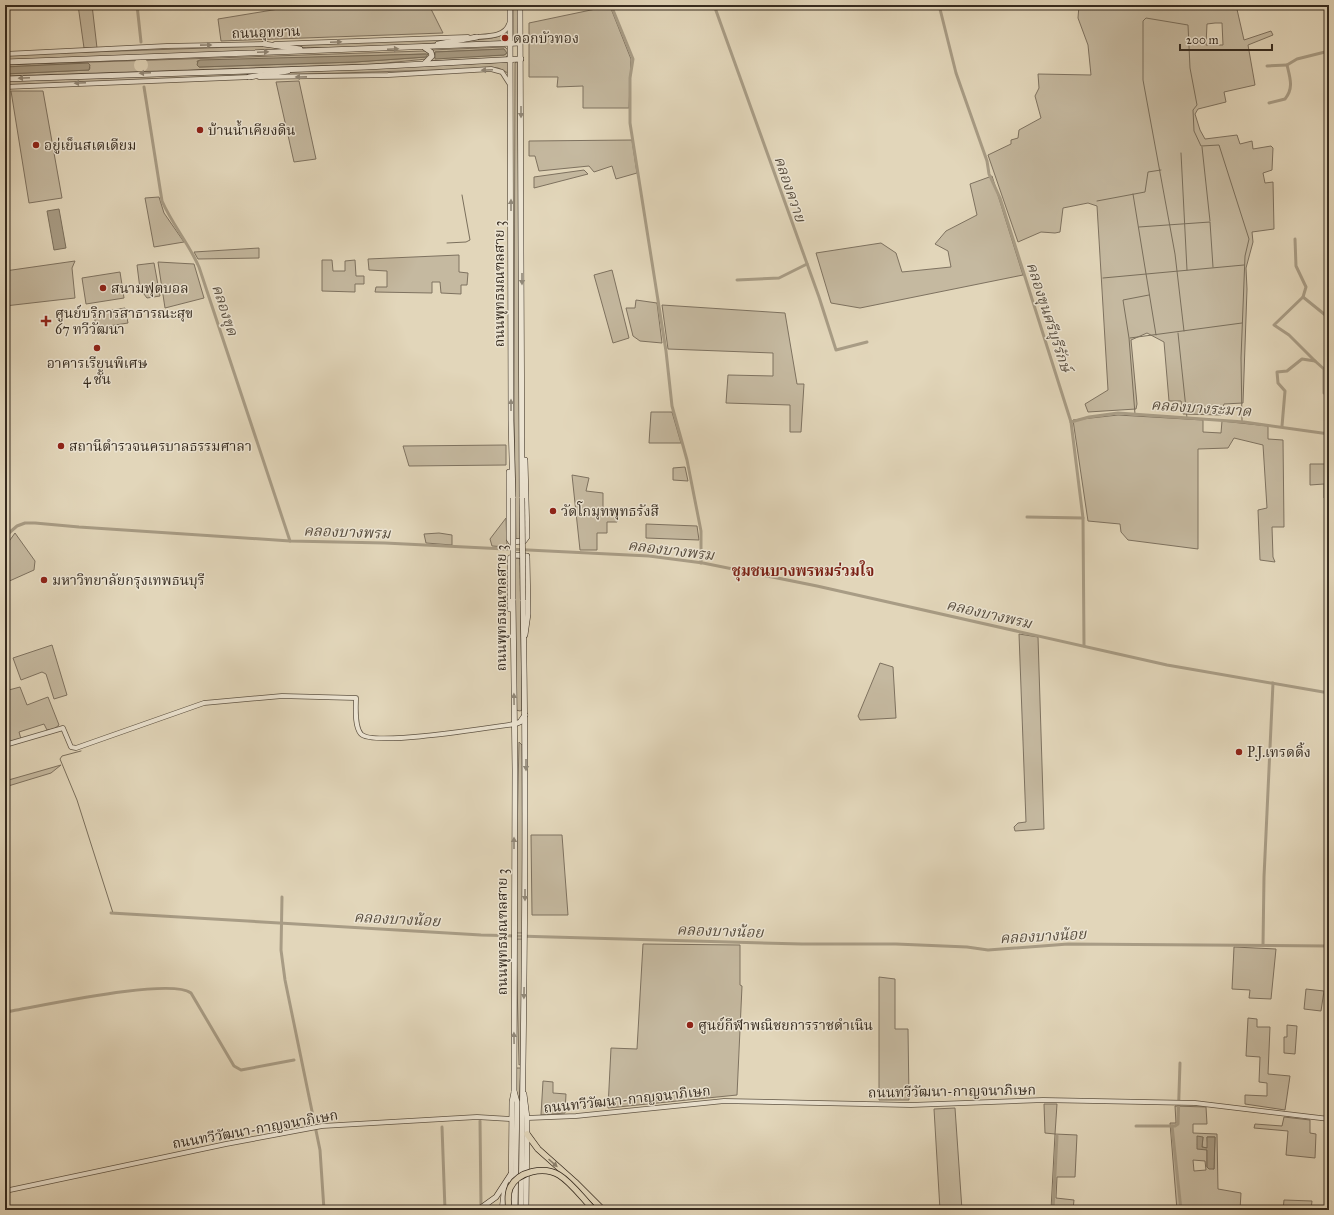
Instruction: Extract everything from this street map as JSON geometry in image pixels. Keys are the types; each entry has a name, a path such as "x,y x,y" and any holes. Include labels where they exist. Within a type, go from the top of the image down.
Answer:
{"main road":[{"name":"ถนนพุทธมณฑลสาย 3","path":"515,1210 524,1091 526,743 522,498 520,5"},
{"name":"ถนนพุทธมณฑลสาย 3","path":"510,7 513,641 515,711 514,1091 517,1102 520,1210"},
{"path":"415,48 477,36"},
{"name":"ถนนอุทยาน","path":"5,62 520,43"},
{"path":"264,44 312,51"},
{"path":"423,64 432,56 430,50 424,47"},
{"path":"5,79 423,64 521,59"},
{"path":"249,77 305,68"},
{"path":"512,444 509,476 509,540 517,543 524,541 527,537 526,477 522,444"},
{"path":"513,641 509,562 510,558 518,555 527,556 528,626 524,642"},
{"path":"515,711 518,713 525,713 520,722 515,724"},
{"path":"515,733 520,726 526,722"},
{"path":"515,742 520,740 526,743"},
{"path":"514,1064 519,1066 524,1064"},
{"path":"510,1210 512,1102 514,1091"},
{"path":"524,1091 527,1118 526,1210"},
{"path":"527,1134 538,1150 575,1182 603,1210"},
{"path":"510,1210 508,1195 510,1188 516,1181 530,1172 544,1170 563,1178 594,1210"},
{"path":"478,1210 496,1197 511,1173"},
{"path":"502,1210 505,1183"}],"street":[{"name":"ถนนอุทยาน","path":"5,54 167,46 264,44 494,35 504,32 509,23 510,7"},
{"path":"5,87 249,77 346,76 491,69 499,71 506,77 511,93"},
{"path":"5,745 63,728 71,747 76,748 204,703 282,696 356,698 358,730 365,737 370,738 402,738 515,724"},
{"name":"ถนนทวีวัฒนา-กาญจนาภิเษก","path":"527,1118 569,1117 736,1100 911,1105 1043,1100 1186,1102 1329,1119"},
{"name":"ถนนทวีวัฒนา-กาญจนาภิเษก","path":"5,1192 226,1144 322,1126 477,1117 512,1119"}],"shaded area":[{"path":"78,5 92,5 97,48 84,48"},
{"path":"303,5 429,5 443,33 221,41 218,19"},
{"path":"513,5 518,5 518,39 516,40 513,36"},
{"path":"1079,5 1236,5 1244,40 1271,31 1273,35 1248,45 1255,85 1224,92 1226,102 1198,109 1195,114 1200,130 1205,139 1237,135 1240,144 1252,141 1253,149 1271,146 1273,148 1272,170 1263,173 1265,183 1273,182 1274,229 1252,232 1253,242 1246,268 1247,289 1243,403 1224,404 1221,415 1183,414 1181,401 1169,401 1164,342 1147,333 1131,340 1137,404 1136,409 1088,412 1085,404 1108,390 1097,206 1088,203 1063,208 1060,232 1041,232 1018,242 988,155 1011,144 1011,140 1018,138 1019,130 1041,118 1035,96 1039,88 1038,74 1091,75 1088,45 1078,18","holes":["1222,23 1223,45 1206,45 1207,24"]},
{"path":"610,6 631,59 629,108 583,108 583,86 557,87 558,77 529,77 529,23"},
{"path":"508,32 508,41 459,43 459,41 497,37"},
{"path":"448,39 448,41 417,45 385,47 322,48 291,45"},
{"path":"264,46 291,50 5,60 5,55"},
{"path":"505,47 508,50 508,55 505,58 430,61 430,50","holes":["504,49 506,54 504,55 435,58 435,52"]},
{"path":"504,49 507,53 504,55 435,59 435,52"},
{"path":"424,51 427,51 431,56 427,59 375,64 5,76 5,74 89,70 90,68 88,63 5,67 5,65","holes":["426,54 426,57 355,62 199,67 197,61"]},
{"path":"428,54 426,57 355,62 199,67 197,65 198,61 200,60"},
{"path":"518,61 520,541 516,541 514,411 515,63"},
{"path":"509,62 508,73 498,68 277,75 291,72"},
{"path":"88,63 90,65 89,70 5,74 5,67"},
{"path":"276,72 211,78 5,85 5,81"},
{"path":"299,81 316,159 294,162 276,82"},
{"name":"อยู่เย็นสเตเดียม","path":"11,91 43,91 62,198 29,203"},
{"path":"632,140 637,173 616,179 612,166 594,172 589,166 539,171 535,156 529,156 529,141"},
{"path":"584,170 588,174 534,188 534,177"},
{"path":"992,176 1023,275 860,308 831,303 816,253 881,243 896,253 902,272 951,267 948,251 935,244 946,231 977,215 970,184"},
{"path":"159,197 164,213 184,242 154,247 145,198"},
{"path":"59,209 66,248 54,250 47,211"},
{"path":"259,248 259,258 198,259 194,252"},
{"path":"459,255 459,272 468,273 467,285 461,285 461,294 441,293 440,282 432,282 432,293 375,292 376,287 387,287 387,271 369,270 368,259"},
{"path":"322,260 332,260 333,271 345,271 345,261 355,260 356,276 364,276 364,284 355,284 355,292 322,291"},
{"path":"75,261 72,268 75,298 5,306 5,271"},
{"path":"158,262 194,264 204,298 165,308"},
{"path":"154,263 160,296 147,298 140,289 137,265"},
{"path":"612,270 629,338 613,343 594,275"},
{"name":"สนามฟุตบอล","path":"120,272 124,298 86,304 82,278"},
{"path":"636,300 657,303 662,343 640,341 633,336 626,308 635,308"},
{"path":"662,305 785,313 797,384 804,384 801,432 790,432 790,405 726,403 728,375 773,376 773,353 668,349"},
{"path":"125,308 128,323 96,328 94,313"},
{"path":"651,412 672,412 681,443 649,443"},
{"path":"1118,415 1203,420 1203,432 1221,433 1222,421 1268,426 1268,439 1283,440 1284,527 1272,527 1273,557 1275,562 1260,560 1258,510 1267,508 1263,445 1234,438 1228,448 1198,449 1198,549 1128,540 1121,532 1120,524 1088,521 1073,420"},
{"path":"506,445 506,465 409,466 403,446"},
{"path":"1310,464 1329,464 1329,498 1324,498 1324,484 1310,485"},
{"path":"685,467 688,481 673,480 673,468"},
{"path":"572,475 589,478 586,491 603,493 603,509 617,510 617,522 607,522 607,533 597,533 597,550 580,550"},
{"path":"506,518 507,547 492,546 490,539"},
{"path":"646,524 697,526 699,540 646,538"},
{"path":"15,533 35,561 34,570 5,583 5,547"},
{"path":"439,533 452,535 452,545 426,543 424,534"},
{"path":"515,558 520,558 522,710 520,711 516,710"},
{"path":"1019,634 1038,637 1044,829 1015,831 1014,827 1018,823 1026,822"},
{"path":"52,645 67,695 54,699 46,674 42,672 21,680 13,658"},
{"path":"880,663 893,667 896,718 860,720 858,716"},
{"path":"20,687 27,705 48,697 59,725 54,729 47,730 44,724 19,732 21,739 5,743 5,691"},
{"path":"519,742 522,745 523,933 515,933"},
{"path":"61,765 51,773 5,787 5,781"},
{"path":"531,835 562,835 568,915 532,915"},
{"path":"516,939 523,939 521,1064 519,1065"},
{"name":"ศูนย์กีฬาพณิชยการราชดำเนิน","path":"643,944 740,945 740,985 742,986 737,1095 608,1108 611,1048 637,1049"},
{"path":"1234,947 1276,949 1271,999 1249,998 1250,990 1232,989"},
{"path":"879,977 895,979 895,1029 908,1029 909,1100 879,1100"},
{"path":"1306,989 1324,991 1321,1011 1304,1009"},
{"path":"1248,1018 1257,1019 1257,1027 1270,1027 1268,1074 1290,1076 1285,1110 1245,1104 1245,1095 1267,1096 1267,1083 1259,1082 1260,1057 1246,1056"},
{"path":"1287,1025 1297,1026 1295,1054 1284,1053 1284,1037 1287,1037"},
{"path":"516,1068 521,1068 519,1105 516,1093"},
{"path":"543,1081 553,1082 553,1093 566,1094 565,1113 541,1115"},
{"path":"1044,1104 1057,1104 1055,1134 1045,1133"},
{"path":"1175,1106 1206,1107 1207,1124 1193,1124 1193,1133 1217,1134 1218,1189 1241,1193 1240,1210 1177,1210 1170,1123 1176,1123","holes":["1203,1137 1202,1147 1208,1148 1207,1137 1215,1137 1214,1169 1207,1167 1207,1150 1197,1145","1193,1160 1205,1161 1206,1170 1194,1171"]},
{"path":"955,1108 962,1210 940,1210 934,1109"},
{"path":"1284,1117 1310,1120 1310,1133 1316,1134 1315,1158 1286,1155 1288,1131 1254,1128 1255,1124 1282,1126"},
{"path":"1055,1134 1077,1135 1075,1177 1057,1177 1056,1198 1074,1200 1073,1210 1051,1210"},
{"path":"1197,1136 1203,1137 1202,1147 1207,1148 1207,1137 1215,1137 1214,1169 1209,1169 1207,1167 1207,1150 1197,1149"},
{"path":"1284,1200 1312,1201 1311,1210 1283,1210"}],"pier":[{"path":"141,58 146,60 148,65 146,70 141,72 136,70 134,65 136,60"}],"waterway":[{"name":"คลองขุด","path":"137,5 141,42"},
{"path":"611,5 633,59 630,78 630,123 666,351 672,406 687,460 701,531 701,563"},
{"name":"คลองควาย","path":"714,5 819,297 836,350 867,342"},
{"name":"คลองขุนศรีบุรีรักษ์","path":"939,5 956,73 987,161 989,174 1000,198 1071,422 1083,518 1084,646"},
{"path":"1184,331 1175,254 1143,80 1143,21 1146,18 1188,25 1190,68 1197,105 1193,110 1194,131 1201,146 1219,145 1249,239 1245,256 1241,358 1242,421"},
{"path":"1269,103 1285,99 1290,91 1287,65 1297,59 1329,51"},
{"path":"1267,66 1287,65"},
{"name":"คลองขุด","path":"144,87 162,201 199,267 290,541"},
{"path":"1202,147 1210,221"},
{"path":"1181,153 1187,270"},
{"path":"1097,201 1145,192 1148,172 1161,170"},
{"path":"1133,194 1156,335"},
{"path":"447,243 466,242 470,240 462,195"},
{"path":"1139,227 1210,222 1213,267"},
{"path":"1295,239 1296,266 1306,287 1303,297 1274,325 1289,335 1315,361"},
{"path":"737,280 779,278 807,264"},
{"path":"1103,278 1244,265"},
{"path":"1135,414 1129,338 1123,300 1149,295"},
{"path":"1303,297 1329,318"},
{"path":"1130,338 1242,323"},
{"path":"1178,333 1187,418"},
{"path":"1282,426 1285,391 1278,383 1277,372 1287,371 1302,359 1315,361 1324,369 1324,393 1329,394"},
{"path":"1324,369 1329,364"},
{"name":"คลองบางระมาด","path":"1071,422 1089,417 1118,413 1244,422 1329,434"},
{"path":"1027,517 1083,518"},
{"name":"คลองบางพรม","path":"5,540 9,533 17,526 25,523 35,523 290,541 385,543 649,556 703,563 817,586 1167,665 1329,693"},
{"path":"1263,945 1264,877 1273,683"},
{"path":"81,751 62,756 60,759 77,800 113,913"},
{"path":"282,897 281,950 285,980 320,1150 324,1210"},
{"name":"คลองบางน้อย","path":"111,913 481,935 802,944 896,944 967,947 988,950 1068,944 1329,946"},
{"path":"5,1012 131,991 178,989 191,993 234,1066 241,1070 294,1060"},
{"path":"1136,1126 1175,1126 1178,1124 1180,1063"},
{"path":"480,1121 481,1207"},
{"path":"1172,1126 1181,1210"},
{"path":"442,1127 445,1210"},
{"path":"1053,1210 1057,1136"}],"place":[{"name":"ดอกบัวทอง","path":"505,38"},
{"name":"บ้านน้ำเคียงดิน","path":"200,130"},
{"name":"อยู่เย็นสเตเดียม","path":"36,145"},
{"name":"สนามฟุตบอล","path":"103,288"},
{"name":"ศูนย์บริการสาธารณะสุข 67 ทวีวัฒนา","path":"46,321"},
{"name":"อาคารเรียนพิเศษ 4 ชั้น","path":"97,348"},
{"name":"สถานีตำรวจนครบาลธรรมศาลา","path":"61,446"},
{"name":"วัดโกมุทพุทธรังสี","path":"553,511"},
{"name":"มหาวิทยาลัยกรุงเทพธนบุรี","path":"44,580"},
{"name":"P.J.เทรดดิ้ง","path":"1239,752"},
{"name":"ศูนย์กีฬาพณิชยการราชดำเนิน","path":"690,1025"}],"district":[{"name":"ชุมชนบางพรหมร่วมใจ","path":"803,571"}]}
